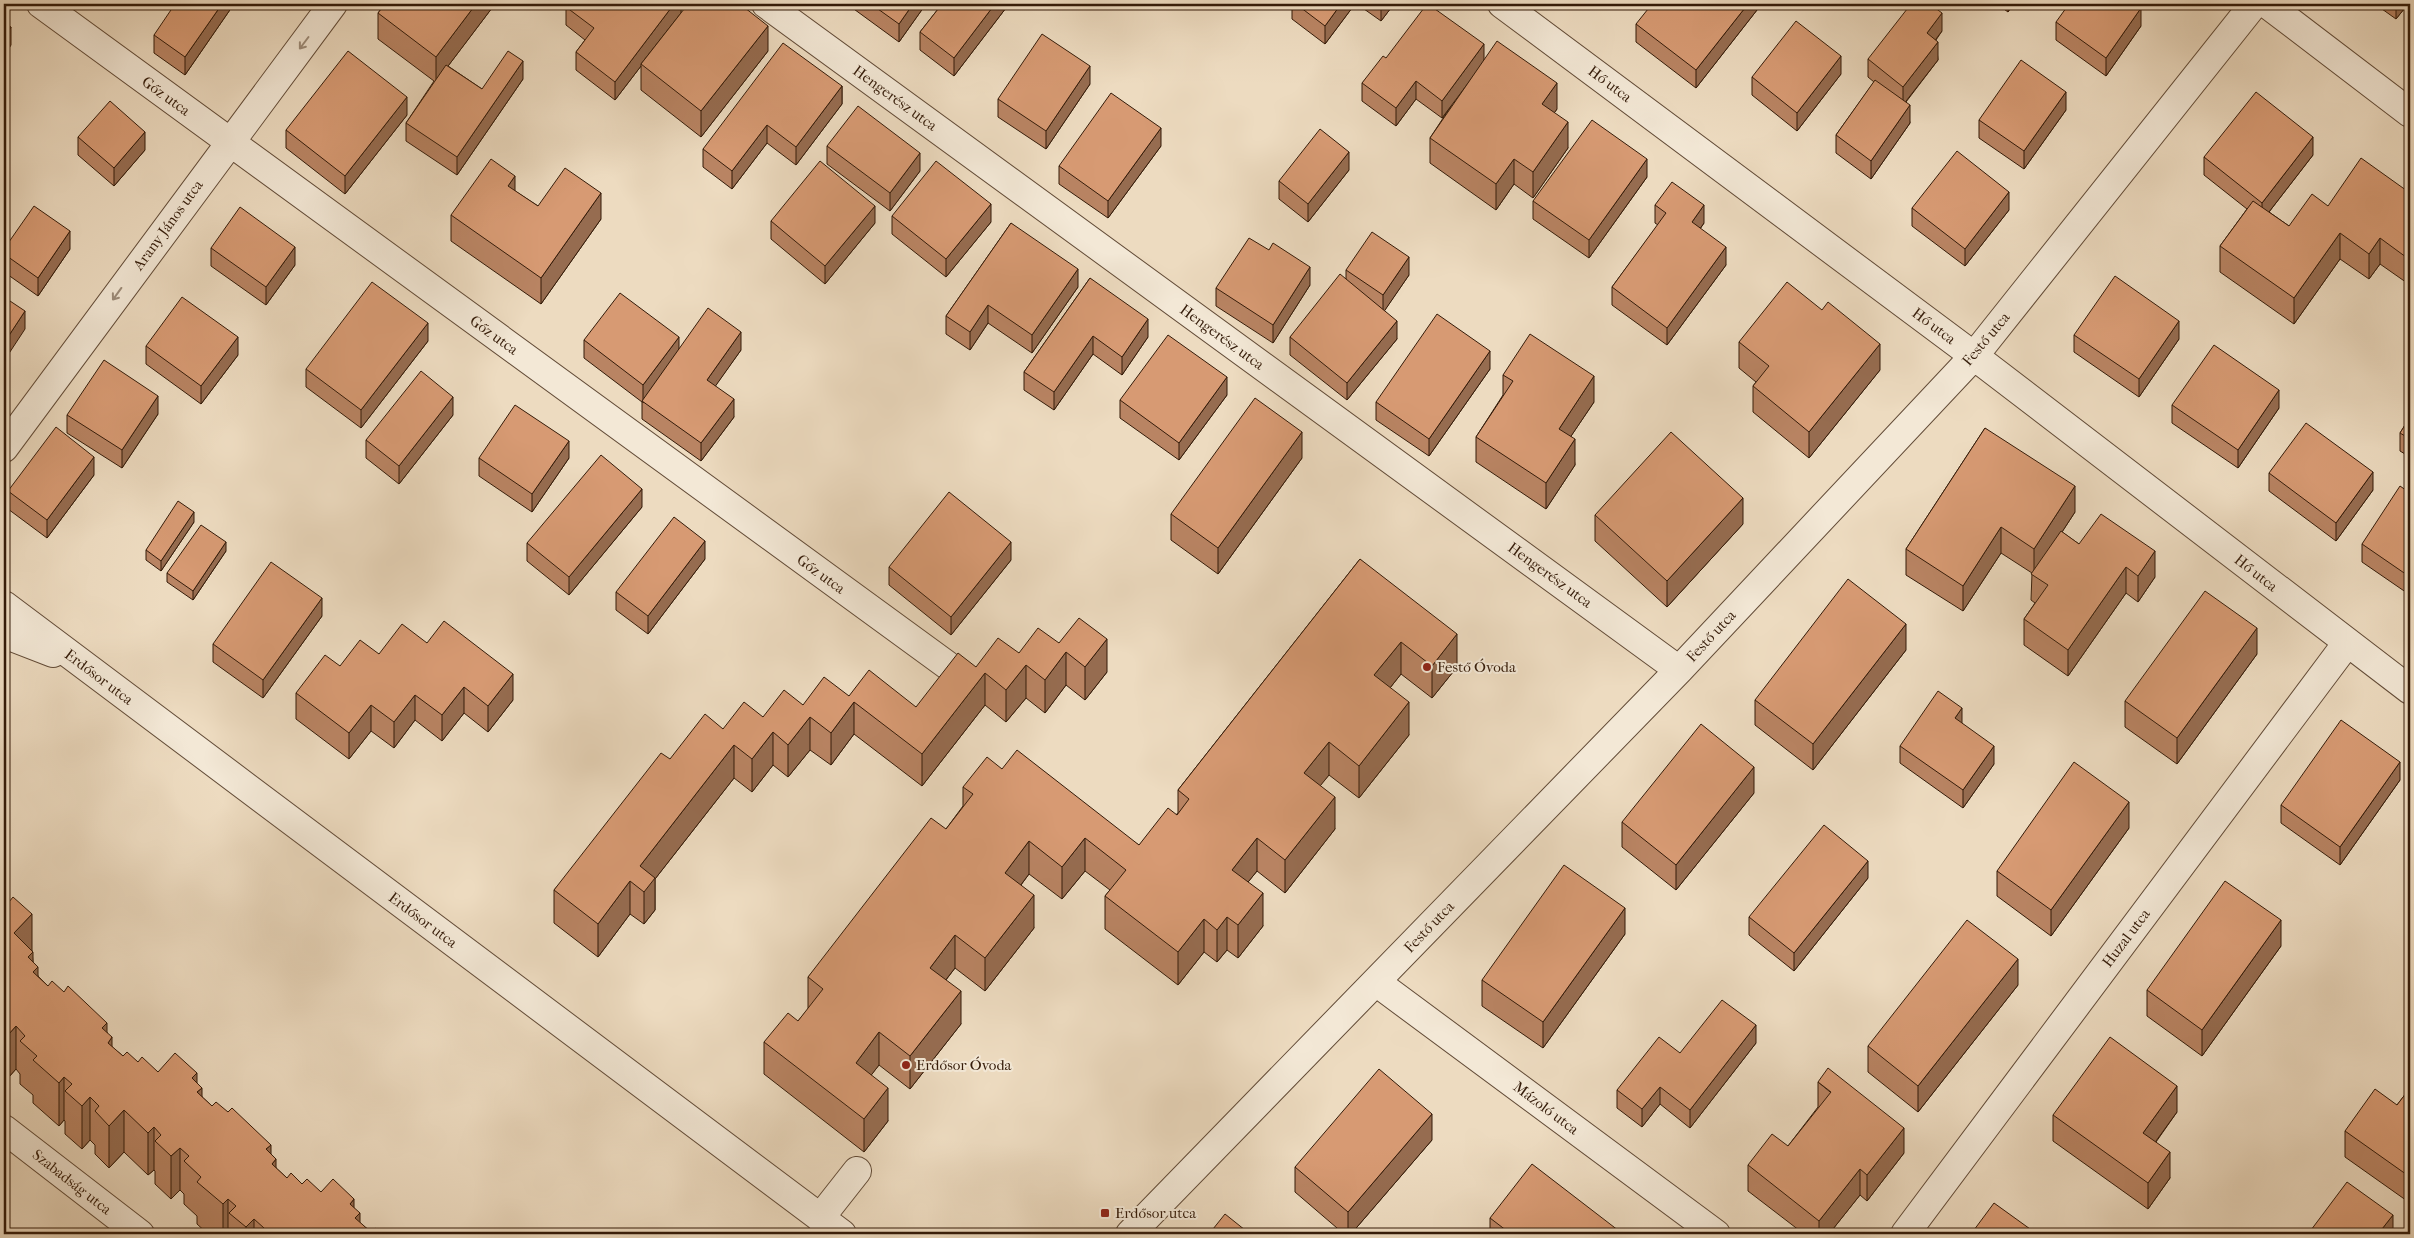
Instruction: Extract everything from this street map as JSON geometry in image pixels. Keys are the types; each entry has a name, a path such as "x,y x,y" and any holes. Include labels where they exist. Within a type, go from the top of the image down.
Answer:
{"street":[{"name":"Gőz utca","path":"41,4 947,666"},
{"name":"Arany János utca","path":"4,448 333,4"},
{"name":"Hengerész utca","path":"766,4 1679,670"},
{"name":"Hő utca","path":"1502,4 1974,356 2410,690"},
{"name":"Festő utca","path":"1130,1234 1679,670 1974,356 2254,4"},
{"path":"2268,4 2410,112"},
{"name":"Erdősor utca","path":"4,605 842,1234"},
{"path":"4,634 80,663"},
{"name":"Huzal utca","path":"1905,1234 2347,643"},
{"name":"Mázoló utca","path":"1376,982 1716,1234"},
{"name":"Szabadság utca","path":"4,1129 140,1234"},
{"path":"820,1218 857,1170"}],"building":[{"path":"175,4 222,4 185,57 154,35"},
{"path":"385,4 476,4 436,57 378,13"},
{"path":"568,4 674,4 615,82 576,52 594,28 566,7"},
{"path":"688,4 740,4 768,26 701,111 641,64"},
{"path":"871,4 913,4 899,24"},
{"path":"942,4 995,4 954,58 920,32"},
{"path":"1296,4 1341,4 1325,26"},
{"path":"1427,4 1484,44 1442,101 1416,81 1396,108 1362,83 1383,56 1386,58"},
{"path":"1652,4 1748,4 1696,70 1636,24"},
{"path":"1911,4 1930,4 1942,13 1927,33 1938,42 1903,87 1868,59"},
{"path":"2069,4 2134,4 2141,8 2106,58 2056,22"},
{"path":"1796,21 1841,56 1797,113 1752,77"},
{"path":"4,22 11,27 4,39"},
{"path":"1042,34 1090,66 1046,131 998,99"},
{"path":"1497,41 1557,83 1542,104 1568,122 1533,172 1514,159 1496,184 1430,138"},
{"path":"783,43 842,86 796,147 767,125 732,171 703,149"},
{"path":"348,51 407,97 345,176 286,130"},
{"path":"508,51 523,61 457,157 406,123 446,65 482,89"},
{"path":"2021,60 2066,92 2024,151 1979,120"},
{"path":"1875,80 1910,105 1871,161 1836,135"},
{"path":"2256,92 2313,137 2262,203 2204,157"},
{"path":"1111,93 1161,128 1108,201 1059,166"},
{"path":"110,101 145,132 114,168 78,137"},
{"path":"858,106 920,153 890,193 827,146"},
{"path":"1592,120 1647,159 1589,240 1533,201"},
{"path":"1320,129 1349,152 1308,204 1279,181"},
{"path":"1957,151 2009,192 1965,249 1912,208"},
{"path":"2361,158 2410,193 2410,260 2380,238 2369,254 2340,233 2294,298 2220,246 2253,201 2289,226 2312,194 2328,206"},
{"path":"491,159 515,176 508,186 538,206 565,168 601,193 541,278 451,215"},
{"path":"820,161 875,206 825,266 771,221"},
{"path":"936,161 991,204 946,259 892,216"},
{"path":"1672,182 1704,205 1692,222 1726,247 1667,328 1612,287 1666,213 1655,205"},
{"path":"34,206 70,231 38,278 4,254 4,249"},
{"path":"240,207 295,247 266,287 211,248"},
{"path":"1011,223 1078,269 1032,335 988,305 970,332 946,316"},
{"path":"1372,232 1409,257 1383,295 1346,270"},
{"path":"1249,238 1269,250 1273,243 1310,267 1273,325 1216,288"},
{"path":"1340,274 1397,321 1347,383 1290,337"},
{"path":"2115,276 2179,321 2139,379 2074,335"},
{"path":"1090,278 1148,319 1122,357 1093,336 1054,392 1024,372"},
{"path":"372,282 428,323 361,410 306,369"},
{"path":"1787,282 1822,310 1828,302 1880,344 1809,432 1753,386 1769,366 1739,342"},
{"path":"620,293 679,337 643,385 584,340"},
{"path":"4,297 25,311 4,343"},
{"path":"182,297 238,337 201,386 146,346"},
{"path":"708,308 741,332 707,380 734,399 701,443 642,401"},
{"path":"1437,314 1490,351 1429,439 1376,402"},
{"path":"1530,334 1594,376 1559,429 1575,439 1546,483 1476,437 1513,381 1503,375"},
{"path":"1168,335 1227,377 1179,443 1120,400"},
{"path":"2214,345 2279,390 2238,450 2172,405"},
{"path":"104,360 158,396 122,450 67,415"},
{"path":"421,371 453,397 399,466 366,440"},
{"path":"1255,398 1302,432 1218,548 1171,514"},
{"path":"515,405 569,441 532,494 479,458"},
{"path":"2410,417 2410,439 2400,433"},
{"path":"2306,423 2373,472 2336,523 2269,473"},
{"path":"56,427 94,457 47,520 8,491"},
{"path":"1985,428 2075,486 2034,549 2001,527 1963,586 1906,549"},
{"path":"1671,432 1743,498 1667,581 1595,515"},
{"path":"601,455 642,489 569,577 527,543"},
{"path":"2400,486 2410,493 2410,577 2362,544"},
{"path":"949,492 1011,542 951,617 889,567"},
{"path":"178,501 194,512 161,561 146,550"},
{"path":"2101,514 2155,551 2138,576 2126,567 2068,650 2024,619 2048,585 2031,574 2061,531 2079,544"},
{"path":"674,517 705,541 648,616 616,592"},
{"path":"201,525 226,542 193,591 167,573"},
{"path":"1360,559 1457,634 1432,666 1401,642 1374,675 1409,702 1359,766 1329,742 1304,773 1335,797 1285,860 1257,838 1232,870 1263,893 1238,925 1227,917 1217,930 1204,919 1178,952 1105,896 1126,870 1085,838 1062,867 1029,841 1005,873 1034,895 985,958 955,935 930,968 961,991 910,1056 879,1032 856,1063 888,1088 864,1119 764,1042 788,1013 798,1021 823,989 808,977 931,818 946,829 973,794 963,787 987,757 1002,769 1017,750 1139,845 1168,808 1177,815 1189,799 1178,790"},
{"path":"271,562 322,598 263,680 213,644"},
{"path":"1848,579 1906,624 1813,744 1755,700"},
{"path":"2205,591 2257,628 2177,738 2125,701"},
{"path":"1079,618 1107,639 1085,667 1066,652 1045,680 1026,665 1006,690 985,673 922,754 854,702 831,733 810,717 788,745 773,732 752,759 734,745 640,866 655,878 644,892 630,881 598,924 554,890 661,753 670,759 705,714 723,729 744,702 763,717 784,690 803,705 824,677 849,696 869,670 916,707 958,653 976,667 998,638 1019,653 1038,628 1059,643"},
{"path":"444,621 513,674 488,706 464,687 442,715 415,695 394,722 371,705 349,733 296,693 325,655 340,666 360,640 379,654 402,624 427,643"},
{"path":"1938,691 1962,708 1955,718 1994,746 1963,790 1900,746"},
{"path":"2341,720 2400,762 2340,847 2281,805"},
{"path":"1701,724 1754,767 1676,865 1622,822"},
{"path":"2074,762 2129,802 2051,910 1997,871"},
{"path":"1824,825 1868,861 1794,953 1749,917"},
{"path":"1564,865 1625,908 1543,1022 1482,980"},
{"path":"2225,881 2281,920 2202,1030 2147,990"},
{"path":"4,897 9,902 13,897 32,914 14,933 33,952 28,957 38,967 33,972 48,986 52,981 64,992 68,986 107,1023 102,1028 112,1037 108,1043 123,1056 127,1052 138,1062 142,1057 158,1072 175,1053 197,1073 192,1078 202,1088 197,1092 212,1106 216,1102 228,1112 232,1108 271,1145 266,1149 276,1159 272,1164 287,1178 291,1173 302,1184 307,1179 321,1192 333,1179 354,1199 350,1204 360,1213 355,1218 371,1232 375,1228 382,1234 260,1234 264,1228 254,1219 246,1227 229,1213 236,1206 228,1199 223,1204 197,1182 201,1177 184,1161 189,1156 180,1148 171,1156 155,1141 161,1135 154,1127 148,1133 124,1110 109,1126 95,1111 99,1106 90,1097 82,1106 65,1091 72,1084 64,1077 59,1083 33,1060 37,1056 20,1041 25,1036 16,1026 8,1035 4,1032"},
{"path":"1967,920 2018,959 1918,1086 1868,1046"},
{"path":"1722,1000 1756,1025 1690,1110 1660,1087 1642,1109 1617,1090 1659,1037 1680,1053"},
{"path":"2110,1037 2177,1086 2143,1133 2170,1152 2148,1183 2053,1115"},
{"path":"1828,1068 1904,1128 1867,1175 1860,1169 1819,1221 1748,1165 1772,1134 1788,1146 1831,1092 1818,1082"},
{"path":"1379,1069 1432,1114 1348,1212 1295,1167"},
{"path":"2410,1088 2410,1177 2345,1131 2375,1089 2397,1105"},
{"path":"1532,1164 1623,1234 1511,1234 1490,1218"},
{"path":"2347,1182 2393,1215 2378,1234 2308,1234"},
{"path":"1994,1203 2037,1234 1971,1234"},
{"path":"1225,1214 1250,1234 1209,1234"},
{"path":"2275,1229 2282,1234 2271,1234"}],"place":[{"name":"Festő Óvoda","path":"1427,667"},
{"name":"Erdősor Óvoda","path":"906,1065"},
{"name":"Erdősor utca","path":"1105,1213"}]}
